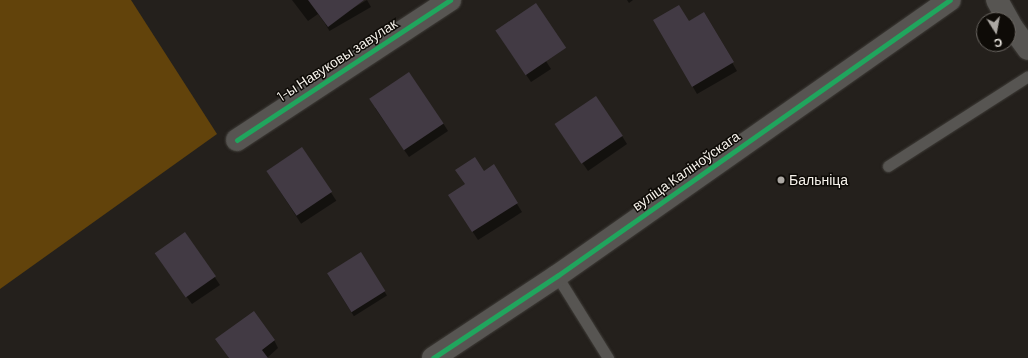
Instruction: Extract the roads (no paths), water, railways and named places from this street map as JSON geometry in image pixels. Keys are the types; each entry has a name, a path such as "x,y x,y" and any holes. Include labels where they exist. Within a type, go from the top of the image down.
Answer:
{"street":[{"name":"1-ы Навуковы завулак","path":"237,140 450,0"},
{"name":"вуліца Каліноўскага","path":"433,358 557,276 950,0"},
{"path":"998,0 1012,27 1028,49"}],"lane":[{"path":"888,166 1028,76"},
{"path":"557,276 608,358"}],"place":[{"name":"Бальніца","path":"781,180"}]}
